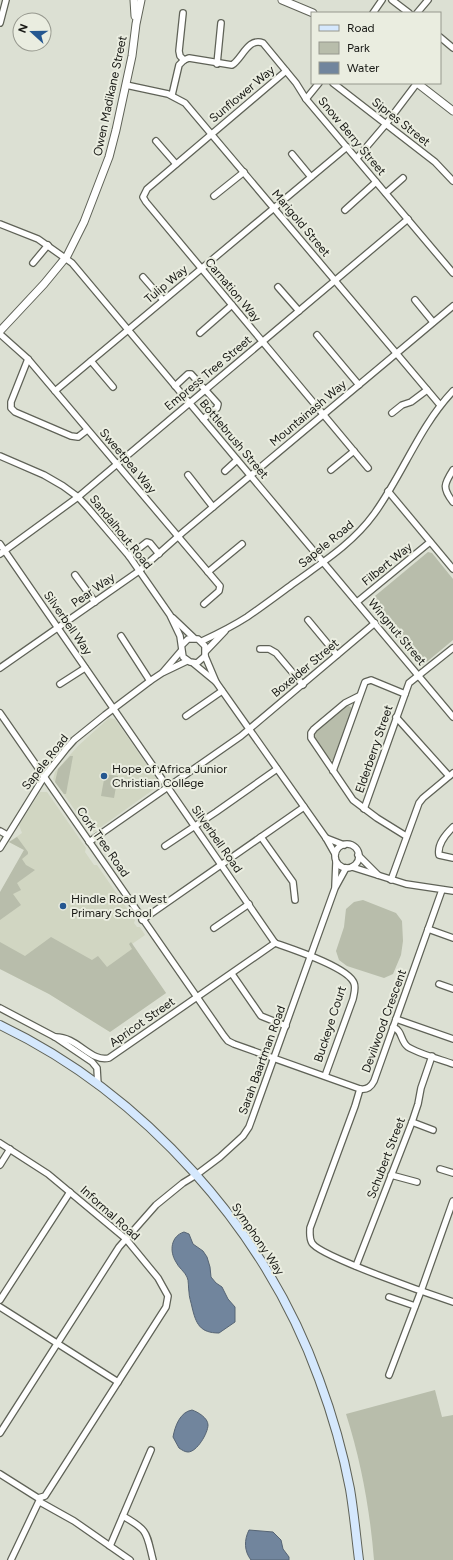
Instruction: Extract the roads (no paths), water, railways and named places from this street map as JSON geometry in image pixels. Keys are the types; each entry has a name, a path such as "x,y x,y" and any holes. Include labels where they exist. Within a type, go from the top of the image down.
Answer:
{"main road":[{"name":"Symphony Way","path":"0,1025 68,1064 122,1104 161,1138 196,1175 236,1224 261,1260 286,1304 308,1352 325,1396 343,1457 350,1488 359,1560"}],"street":[{"path":"0,23 6,0"},
{"name":"Owen Madikane Street","path":"134,0 136,24"},
{"name":"Owen Madikane Street","path":"0,332 71,251 84,222 109,157 132,56 141,0"},
{"path":"282,0 311,12"},
{"path":"374,12 382,0"},
{"path":"392,0 408,12"},
{"path":"418,12 428,0"},
{"path":"172,95 179,65 184,60 179,51 183,13"},
{"path":"217,64 222,23"},
{"path":"441,38 452,44"},
{"name":"Snow Berry Street","path":"184,60 189,58 229,66 234,64 250,45 257,42 265,45 306,99 453,273"},
{"name":"Sunflower Way","path":"212,134 286,71"},
{"path":"306,99 318,84"},
{"name":"Sipres Street","path":"334,84 434,162 453,181"},
{"path":"356,158 386,124 416,84"},
{"path":"418,84 453,112"},
{"name":"Marigold Street","path":"126,85 172,95 185,103 440,405"},
{"name":"Carnation Way","path":"212,134 147,188 144,194 144,200 368,468"},
{"path":"156,141 176,164"},
{"name":"Tulip Way","path":"55,391 347,147"},
{"path":"292,154 311,177"},
{"path":"214,196 244,172"},
{"path":"386,193 403,178"},
{"path":"345,210 376,182"},
{"name":"Empress Tree Street","path":"2,552 78,497 408,219"},
{"name":"Bottlebrush Street","path":"0,224 30,235 72,263 323,562"},
{"path":"33,263 48,246"},
{"path":"143,277 163,300"},
{"path":"278,287 299,311"},
{"path":"415,300 433,322"},
{"path":"200,333 232,305"},
{"name":"Mountainash Way","path":"139,571 453,306"},
{"name":"Sweetpea Way","path":"0,332 28,359 221,588 204,604"},
{"path":"317,335 359,385"},
{"path":"28,359 11,402 11,408 15,412 71,436 80,436 87,430"},
{"path":"91,361 113,387"},
{"path":"175,386 188,374 191,374 205,390 218,406 203,419"},
{"path":"392,413 402,405 411,402 427,390"},
{"name":"Sapele Road","path":"202,641 248,617 323,562 359,532 375,513 424,428 440,405 453,391"},
{"path":"331,470 354,451"},
{"name":"Sandalhout Road","path":"0,456 44,475 78,497 128,556 170,615 180,636 182,648"},
{"path":"225,471 237,460"},
{"path":"453,470 446,482 445,488 447,495 453,502"},
{"path":"188,475 214,507"},
{"path":"388,491 453,569"},
{"path":"128,556 147,542 150,543 160,554"},
{"name":"Filbert Way","path":"357,602 430,542"},
{"name":"Silverbell Way","path":"0,544 2,552 113,708"},
{"path":"208,572 242,544"},
{"name":"Wingnut Street","path":"323,562 453,717"},
{"name":"Pear Way","path":"0,668 139,571"},
{"path":"75,575 95,602"},
{"name":"Sandalhout Road","path":"170,615 194,638"},
{"path":"308,620 337,655"},
{"name":"Boxelder Street","path":"89,842 241,736 375,623"},
{"name":"Sapele Road","path":"206,653 226,629"},
{"path":"121,636 150,681"},
{"path":"216,682 183,657 182,648 186,641 194,638 202,641 205,646 216,682 326,838 335,854 336,862 342,867 349,867 415,886 453,891"},
{"name":"Sapele Road","path":"162,673 182,648"},
{"name":"Elderberry Street","path":"406,836 394,830 364,809 410,681 453,648"},
{"path":"260,650 269,649 273,651 302,685"},
{"path":"190,662 200,661 206,653"},
{"name":"Sapele Road","path":"0,848 44,777 74,740 113,708 150,681 162,673 190,662"},
{"path":"60,684 85,668"},
{"path":"333,771 363,684 369,680 405,694"},
{"path":"186,716 222,691"},
{"path":"359,696 345,703 311,733 312,741 353,800 364,809"},
{"name":"Silverbell Road","path":"113,708 275,943"},
{"name":"Cork Tree Road","path":"0,713 142,920 228,1041 275,1058"},
{"path":"391,880 406,836 421,800 451,775 396,717"},
{"path":"165,846 277,769"},
{"path":"142,920 304,807"},
{"path":"453,827 447,832 439,846 438,852 439,855 443,857 453,858"},
{"path":"0,831 8,836"},
{"path":"261,837 284,869 294,886 295,900"},
{"path":"326,838 344,845"},
{"path":"335,854 340,846 349,844 353,846 358,854 380,876"},
{"path":"349,867 356,864 358,854"},
{"name":"Sarah Baartman Road","path":"335,888 336,862"},
{"name":"Sarah Baartman Road","path":"0,1433 119,1247 156,1205 182,1183 196,1175 220,1157 246,1132 254,1118 335,888 349,867"},
{"name":"Devilwood Crescent","path":"275,1058 360,1089 368,1088 372,1084 442,890"},
{"path":"214,928 249,904"},
{"path":"428,929 453,938"},
{"path":"275,943 311,956"},
{"name":"Apricot Street","path":"55,1037 68,1039 99,1058 109,1058 275,943"},
{"name":"Buckeye Court","path":"311,956 345,973 352,979 355,986 353,999 325,1076"},
{"path":"232,974 261,1016 286,1026"},
{"path":"439,984 453,989"},
{"name":"Apricot Street","path":"0,1008 55,1037 80,1053 94,1065 98,1074 98,1086"},
{"path":"396,1019 453,1039"},
{"path":"394,1026 400,1032 403,1041 409,1047 453,1064"},
{"name":"Schubert Street","path":"356,1266 412,1122 418,1104 420,1088 432,1056"},
{"path":"360,1089 353,1113 310,1228 312,1243 318,1249 356,1266 453,1302"},
{"path":"412,1122 433,1130"},
{"name":"Informal Road","path":"0,1143 48,1174 126,1239 158,1278 167,1293 168,1300 166,1307 45,1496 40,1500 11,1560"},
{"path":"0,1165 10,1150"},
{"path":"440,1169 453,1173"},
{"path":"391,1175 417,1182"},
{"path":"0,1300 70,1192"},
{"path":"389,1375 421,1291 453,1200"},
{"path":"389,1297 415,1306"},
{"path":"0,1307 118,1382"},
{"path":"110,1546 151,1450"},
{"path":"0,1474 74,1521 130,1560"},
{"path":"123,1516 141,1526 146,1532 153,1560"}],"water":[{"path":"184,1232 189,1234 193,1244 203,1251 207,1257 211,1277 222,1287 228,1299 235,1307 235,1322 219,1333 207,1331 197,1323 190,1298 188,1279 177,1264 172,1253 172,1244 174,1240"},
{"path":"192,1410 205,1418 208,1422 208,1428 198,1446 187,1452 179,1448 173,1437 175,1428 181,1417 188,1411"},
{"path":"249,1530 273,1532 281,1540 283,1549 289,1557 289,1560 251,1560 247,1553 246,1545 246,1538"}],"place":[{"name":"Hope of Africa Junior Christian College","path":"104,776"},
{"name":"Hindle Road West Primary School","path":"63,906"}]}
